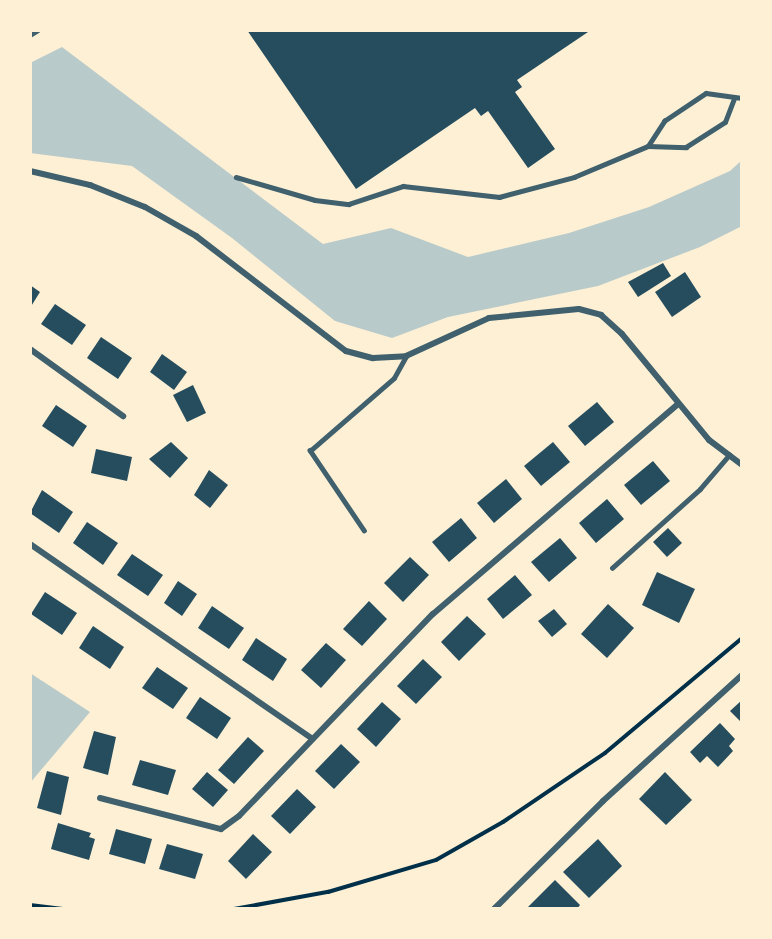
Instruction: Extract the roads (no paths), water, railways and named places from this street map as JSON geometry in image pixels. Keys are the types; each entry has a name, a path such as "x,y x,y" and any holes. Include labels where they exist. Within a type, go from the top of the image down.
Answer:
{"street":[{"path":"30,171 90,185 155,213 196,236 346,351 373,358 406,356 489,318 579,309 601,315 622,334 677,405 709,440 742,465"},
{"path":"30,349 123,416"},
{"path":"100,798 221,828 239,816 310,738 496,556 677,405"},
{"path":"30,544 310,738"},
{"path":"494,909 611,793 742,675"}],"lane":[{"path":"30,35 38,30"},
{"path":"648,146 664,121 706,93 742,98"},
{"path":"236,177 315,200 349,204 403,186 499,197 574,177 648,146 686,147 725,122 734,98"},
{"path":"364,531 310,451 394,378 406,356"},
{"path":"612,568 700,489 729,455"}]}
